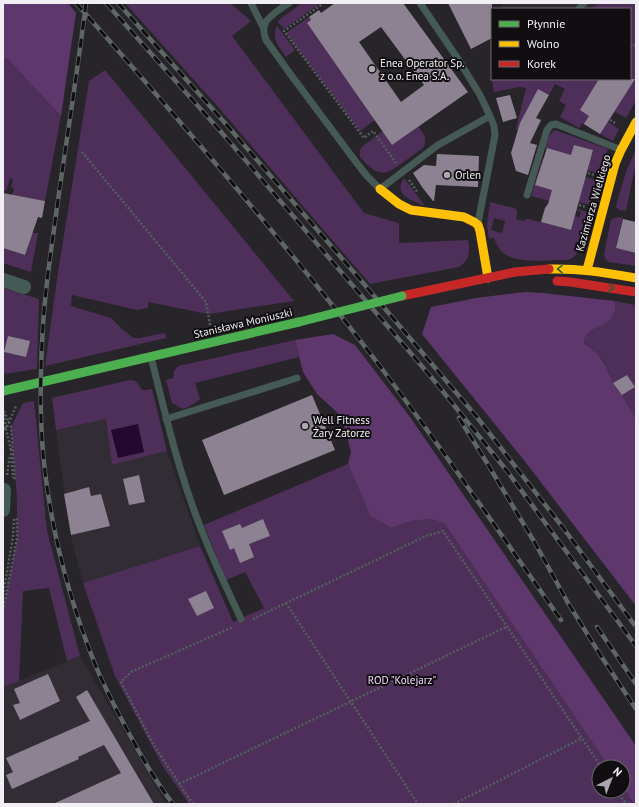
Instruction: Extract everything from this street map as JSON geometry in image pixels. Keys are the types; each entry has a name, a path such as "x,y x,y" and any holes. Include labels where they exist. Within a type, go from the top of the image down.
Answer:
{"street":[{"name":"Kazimierza Wielkiego","path":"587,270 613,172 621,150 636,122"},
{"path":"380,189 405,208 433,214 464,217 478,225 488,278"},
{"name":"Stanisława Moniuszki","path":"3,391 299,322 402,296 515,272 575,269 636,278"},
{"name":"Stanisława Moniuszki","path":"488,278 535,279"},
{"path":"3,280 24,287"},
{"path":"549,280 636,292"},
{"path":"3,510 4,490"}],"lane":[{"path":"251,3 264,29"},
{"path":"289,3 265,22 264,29 268,44 359,166 380,189 438,145 490,116"},
{"path":"420,3 458,59 480,95 494,126 495,135 478,225"},
{"path":"527,195 547,130 551,125 556,124 621,150"},
{"path":"151,357 166,419 182,472 203,534 239,622"},
{"path":"166,419 297,378"}],"path":[{"path":"321,5 284,31 364,138 373,131 433,214"},
{"path":"82,152 206,302 211,329"},
{"path":"4,429 19,400"},
{"path":"3,404 4,429 11,449 4,490"},
{"path":"251,619 426,536 442,531 596,759"},
{"path":"3,564 9,565"},
{"path":"286,603 418,804"},
{"path":"192,804 153,744 121,682 131,672 239,622"},
{"path":"179,784 506,627"},
{"path":"454,804 582,738"}],"shaded area":[{"path":"3,3 68,3 76,13 61,116 7,58 3,60"},
{"path":"500,3 598,3 593,8 502,8"},
{"path":"525,292 615,301 616,308 613,317 590,332 584,341 585,344 598,354 606,366 613,383 636,419 636,606 523,459 422,334 431,307 476,298"},
{"path":"333,334 355,345 410,417 636,746 636,804 634,804 631,799 631,759 604,759 444,523 430,519 412,521 391,528 370,516 348,464 351,452 342,417 317,394 303,372 295,340"},
{"path":"106,419 112,465 167,451 200,546 83,583 73,545 56,430"},
{"path":"138,424 144,452 118,458 111,430"},
{"path":"80,656 166,804 3,804 3,687"}],"green space":[{"path":"125,3 230,3 251,21 232,36 364,213 399,223 399,243 468,240 469,252 465,261 459,267 370,284 220,109"},
{"path":"302,3 321,3 284,29 278,22 280,19"},
{"path":"598,3 636,3 636,100 626,118 615,112 608,122 619,129 613,141 582,123 579,128 560,117 566,105 559,101 565,89 555,84 549,95 538,89 527,110 528,114 525,132 516,129 526,88 519,87 494,92 492,80 631,80 631,8 593,8"},
{"path":"309,17 311,20 307,23 375,120 360,131 286,33"},
{"path":"277,26 295,50 286,57 278,46 275,38 275,30"},
{"path":"7,57 61,116 45,201 12,195 14,188 11,187 13,180 10,178 6,191 3,190 3,60"},
{"path":"105,70 294,301 208,314 148,302 148,308 137,310 72,295 71,306 111,318 133,338 164,333 166,338 45,366 58,272 89,81"},
{"path":"418,127 425,137 423,148 392,170 382,173 378,172 370,167 360,157 360,150 363,146 383,131 392,145"},
{"path":"555,130 608,149 598,173 587,170 593,150 574,145 571,158 563,153 545,148 550,134"},
{"path":"636,149 636,162 626,211 619,210 616,206 626,172"},
{"path":"543,158 559,162 559,199 550,196 549,201 531,196"},
{"path":"585,177 597,180 590,205 578,202"},
{"path":"404,178 425,206 410,199 402,193 401,184"},
{"path":"490,202 516,209 516,219 524,221 525,219 528,219 571,230 575,216 579,218 581,212 576,209 588,212 577,252 574,257 566,260 523,260 508,256 502,252 494,238 489,239 487,225","holes":["494,218 505,221 502,233 491,230"]},
{"path":"623,217 616,248 636,253 636,266 609,262 605,258 604,254 611,220 614,218"},
{"path":"32,233 38,233 31,272 3,263 3,248 25,255"},
{"path":"3,288 39,299 37,369 3,373"},
{"path":"615,301 636,305 636,419 622,395 635,387 627,375 613,383 603,360 586,345 584,341 590,332 613,317 616,308"},
{"path":"295,340 299,357 195,383 200,399 198,401 183,409 172,403 166,380 173,378 174,371 178,366"},
{"path":"130,380 136,382 142,390 152,389 167,451 112,465 106,419 56,430 52,398"},
{"path":"34,401 47,531 80,656 67,661 49,588 23,591 19,681 3,687 3,611 17,538 17,497 11,427 23,403"},
{"name":"ROD \"Kolejarz\"","path":"348,464 370,516 391,528 412,521 430,519 444,523 604,759 591,759 591,799 631,799 634,804 189,804 162,765 115,676 83,583 200,546 233,622 264,608 245,572 226,580 204,525"}],"building":[{"path":"335,3 403,3 468,92 392,145 307,23 311,20 309,17 319,10 321,13","holes":["381,27 424,85 401,102 359,42"]},
{"path":"448,3 492,3 491,39 471,49"},
{"path":"635,79 600,134 584,124 589,116 580,110 598,80"},
{"path":"538,89 549,95 536,118 541,120 530,143 537,145 528,175 516,171 511,153 520,123"},
{"path":"510,95 517,118 503,122 496,98"},
{"path":"574,145 593,150 571,230 541,222 552,190 535,185 547,148 571,155"},
{"path":"437,154 479,156 478,187 436,185 433,201 413,173 424,165 436,166"},
{"path":"3,193 45,201 42,218 38,217 25,255 3,248"},
{"path":"623,219 636,222 636,253 616,248"},
{"path":"8,336 30,341 26,357 4,352"},
{"path":"627,375 635,387 622,395 613,383"},
{"path":"312,395 335,450 224,495 202,440"},
{"path":"139,475 145,502 129,505 123,479"},
{"path":"89,487 91,496 101,494 110,526 71,535 64,494"},
{"path":"263,519 270,536 249,544 254,557 240,563 234,548 230,550 222,531 240,524 242,528"},
{"path":"206,591 214,608 197,616 188,599"},
{"path":"48,674 60,701 20,720 13,705 20,703 14,689"},
{"path":"87,690 154,804 53,804 121,773 104,745 78,757 79,759 12,789 6,775 13,772 6,758 90,721 76,697"}],"railway":[{"path":"76,3 228,177 337,311 421,422 561,620"},
{"path":"86,3 45,300 41,381 43,454 58,547 79,622 97,669 118,712 145,763 173,804"},
{"path":"106,3 222,133 432,378 507,471 636,646"},
{"path":"118,3 225,123 476,416 564,529 636,627"},
{"path":"459,418 535,543 568,603 636,709"},
{"path":"597,627 636,684"}],"traffic: fast":[{"path":"299,322 402,296"},
{"path":"3,391 299,322"}],"traffic: slow":[{"path":"587,270 615,164 636,122"},
{"path":"380,189 399,204 411,210 464,217 478,225 488,278"},
{"path":"549,269 582,270 636,278"}],"traffic: jam":[{"path":"402,296 515,272 549,269"},
{"path":"557,281 636,292"}],"place":[{"name":"Enea Operator Sp. z o.o. Enea S.A.","path":"372,69"},
{"name":"Orlen","path":"447,175"},
{"name":"Well Fitness Żary Zatorze","path":"305,426"}]}
